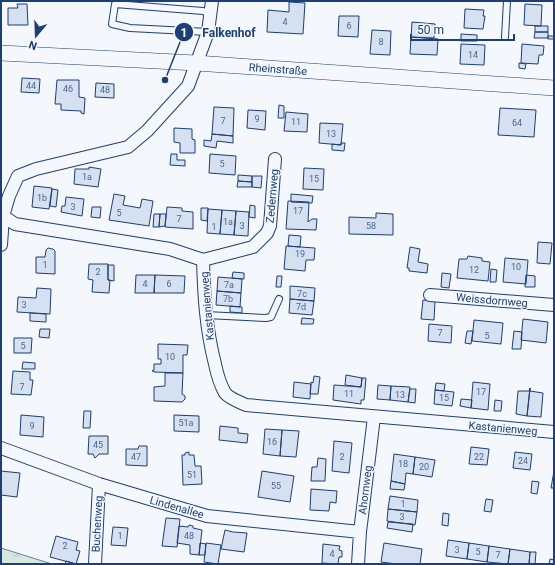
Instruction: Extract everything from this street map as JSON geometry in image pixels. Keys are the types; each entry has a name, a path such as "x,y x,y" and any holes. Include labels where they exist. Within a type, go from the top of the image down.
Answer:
{"street":[{"path":"1,245 3,216 9,196 18,176 36,168 128,147 142,135 188,86 208,32 212,1"},
{"name":"Rheinstraße","path":"1,53 196,63 554,88"},
{"name":"Zedernweg","path":"203,260 253,247 267,233 270,226 275,159"},
{"name":"Kastanienweg","path":"3,216 15,224 170,249 203,260 209,340 219,379 226,394 233,399 246,404 374,417 554,432"},
{"name":"Weissdornweg","path":"430,295 554,305"},
{"name":"Ahornweg","path":"358,564 360,532 374,417"},
{"name":"Lindenallee","path":"1,448 99,484 207,516 360,532"},
{"name":"Buchenweg","path":"95,564 99,484"}],"lane":[{"path":"506,37 507,1"},
{"path":"208,32 130,28 112,24 115,4 203,11 210,14"},
{"path":"206,314 266,318 271,317 279,299"}],"green space":[{"path":"1,548 52,564 1,564"}],"building":[{"path":"289,2 305,3 303,34 267,32 268,10 289,12"},
{"path":"17,4 27,4 28,25 8,25 8,8 18,8"},
{"path":"525,4 542,5 541,26 524,25"},
{"path":"465,9 484,10 483,16 485,16 483,29 464,28"},
{"path":"339,16 359,16 358,37 338,36"},
{"path":"412,22 435,24 434,38 411,37"},
{"path":"535,26 548,26 548,32 535,32"},
{"path":"372,30 391,31 390,55 370,54"},
{"path":"535,32 548,32 548,38 534,38"},
{"path":"461,34 477,35 477,41 461,41"},
{"path":"548,36 554,36 554,39 548,39"},
{"path":"411,37 438,39 437,55 410,54"},
{"path":"461,44 485,45 484,65 460,64"},
{"path":"522,44 544,46 543,55 539,55 538,64 521,63"},
{"path":"519,63 526,64 525,69 519,68"},
{"path":"22,78 40,79 39,93 21,92"},
{"path":"57,80 79,80 79,97 85,98 84,114 81,113 81,111 61,110 61,104 55,104"},
{"path":"96,83 114,84 114,98 95,97"},
{"path":"279,105 284,106 284,118 278,118"},
{"path":"214,107 234,108 233,136 212,134"},
{"path":"500,108 536,110 534,137 498,135"},
{"path":"248,110 266,111 265,130 247,128"},
{"path":"286,112 308,114 307,132 284,131"},
{"path":"320,123 343,124 341,145 319,143"},
{"path":"174,128 192,129 192,139 195,140 195,153 180,153 180,143 174,142"},
{"path":"212,134 233,136 233,143 217,141 216,148 204,146 204,140 211,141"},
{"path":"341,143 345,143 344,151 332,150 332,144 341,145"},
{"path":"171,154 177,154 177,160 185,160 185,166 170,165"},
{"path":"210,154 236,156 235,175 209,173"},
{"path":"89,167 101,169 98,187 74,184 75,169 89,169"},
{"path":"304,168 324,169 323,190 303,189"},
{"path":"238,175 252,176 252,182 238,181"},
{"path":"252,176 262,176 261,188 252,187"},
{"path":"238,181 252,182 252,187 237,187"},
{"path":"34,186 52,188 49,209 32,207"},
{"path":"52,189 58,190 56,207 50,206"},
{"path":"114,194 125,196 123,205 140,208 142,199 153,201 149,226 109,220"},
{"path":"291,194 313,196 312,203 291,202"},
{"path":"66,197 84,199 82,216 61,212 62,206 65,206"},
{"path":"288,201 309,202 308,222 312,219 317,219 316,230 286,229"},
{"path":"250,205 255,206 255,218 249,217"},
{"path":"92,207 101,207 100,218 91,217"},
{"path":"167,207 182,208 182,211 193,212 193,229 165,227"},
{"path":"201,208 208,208 207,221 201,220"},
{"path":"208,209 222,210 220,234 207,233"},
{"path":"222,210 236,211 234,235 220,234"},
{"path":"236,211 249,212 248,236 234,235"},
{"path":"376,213 393,214 393,235 349,234 349,217 376,218"},
{"path":"154,214 160,214 159,227 153,227"},
{"path":"160,214 166,214 165,226 159,227"},
{"path":"289,235 301,236 300,247 288,246"},
{"path":"538,242 552,243 550,264 537,263"},
{"path":"286,246 315,248 314,260 306,260 305,271 284,269"},
{"path":"410,247 420,249 418,262 428,264 427,273 409,271 409,268 407,268"},
{"path":"48,248 55,251 55,274 36,273 36,257 45,257 46,250"},
{"path":"468,256 482,258 482,261 490,262 488,281 457,278 459,259 467,259"},
{"path":"505,258 528,260 526,284 503,282"},
{"path":"89,264 108,264 108,280 110,280 109,293 92,292 93,280 88,279"},
{"path":"108,265 114,265 114,281 108,280"},
{"path":"491,269 497,270 496,282 490,282"},
{"path":"233,272 244,273 244,279 232,278"},
{"path":"442,273 451,274 449,288 441,287"},
{"path":"136,275 155,275 154,293 135,293"},
{"path":"155,275 185,276 184,293 154,293"},
{"path":"526,275 535,276 535,287 525,287"},
{"path":"277,276 282,276 281,287 276,287"},
{"path":"218,277 242,279 241,293 217,291"},
{"path":"290,286 315,288 314,301 290,299"},
{"path":"37,288 51,289 50,314 17,312 18,297 36,298"},
{"path":"217,291 241,293 240,307 216,305"},
{"path":"290,299 314,301 312,315 289,313"},
{"path":"423,300 435,301 434,320 421,319"},
{"path":"230,306 242,307 242,313 230,312"},
{"path":"30,313 46,314 46,322 30,321"},
{"path":"302,318 314,319 313,324 301,324"},
{"path":"523,319 548,322 546,343 521,340"},
{"path":"474,320 503,323 501,344 472,341"},
{"path":"429,324 452,326 451,343 428,341"},
{"path":"40,329 50,329 49,338 39,337"},
{"path":"467,331 473,331 471,344 465,343"},
{"path":"514,331 522,332 521,349 512,349"},
{"path":"14,338 32,338 31,353 14,353"},
{"path":"158,344 188,345 187,355 183,355 183,373 152,371 154,370 154,364 161,364 161,359 158,359"},
{"path":"23,362 35,363 35,369 22,369"},
{"path":"13,371 30,372 30,380 33,380 31,395 11,394"},
{"path":"165,373 183,373 182,394 185,396 185,399 182,402 154,401 154,387 165,386"},
{"path":"346,375 362,378 361,387 345,385"},
{"path":"314,376 320,377 318,394 310,394 311,382 313,383"},
{"path":"362,378 366,378 364,400 361,400 361,404 333,400 334,385 361,387"},
{"path":"294,382 311,384 310,399 293,397"},
{"path":"473,382 490,384 488,410 471,408"},
{"path":"436,383 445,384 444,391 435,390"},
{"path":"378,385 391,386 390,400 377,399"},
{"path":"391,386 410,387 408,402 390,400"},
{"path":"530,388 527,416 516,414 518,391 529,391"},
{"path":"530,388 530,391 543,393 541,417 527,416"},
{"path":"410,389 416,389 415,403 408,402"},
{"path":"435,390 454,392 452,406 434,404"},
{"path":"461,399 472,400 471,408 460,406"},
{"path":"495,400 502,401 501,411 494,411"},
{"path":"84,411 91,411 90,428 83,428"},
{"path":"21,415 44,417 43,437 20,435"},
{"path":"174,415 199,416 199,432 174,431"},
{"path":"220,426 238,428 238,433 248,434 247,443 219,440"},
{"path":"265,429 282,430 280,456 263,454"},
{"path":"282,430 299,431 296,457 280,456"},
{"path":"89,436 108,436 108,454 99,454 95,458 93,454 88,454"},
{"path":"334,441 352,443 349,473 332,471"},
{"path":"139,446 147,446 147,466 126,465 126,449 138,449"},
{"path":"471,447 489,449 487,465 469,464"},
{"path":"189,452 189,455 194,455 195,466 201,466 202,484 183,485 182,455"},
{"path":"515,452 532,454 530,470 513,468"},
{"path":"394,454 415,457 413,474 406,473 405,484 391,481"},
{"path":"415,457 435,460 432,477 413,474"},
{"path":"318,458 326,459 325,481 311,481 312,467 317,467"},
{"path":"1,471 20,473 17,497 1,495"},
{"path":"262,471 294,476 290,502 258,497"},
{"path":"554,471 554,488 551,488"},
{"path":"391,481 405,484 404,490 390,489"},
{"path":"532,481 539,482 537,494 531,493"},
{"path":"311,489 337,491 336,503 330,502 329,511 310,510"},
{"path":"390,496 418,500 417,512 388,509"},
{"path":"486,499 493,500 491,512 484,511"},
{"path":"388,509 417,512 415,525 387,521"},
{"path":"443,513 449,514 448,526 442,525"},
{"path":"166,518 180,519 177,547 162,546"},
{"path":"388,522 413,524 412,532 387,528"},
{"path":"189,525 193,526 193,528 202,530 199,555 190,554 190,545 177,543 179,526 188,527"},
{"path":"113,527 128,528 126,546 111,545"},
{"path":"225,530 247,533 244,552 221,549"},
{"path":"56,536 78,542 76,550 80,551 76,564 50,557"},
{"path":"448,540 469,543 467,559 446,556"},
{"path":"200,543 206,544 205,555 199,555"},
{"path":"206,543 221,545 218,564 204,562"},
{"path":"384,543 422,549 420,564 396,564 381,562"},
{"path":"469,543 489,546 487,562 467,559"},
{"path":"323,544 340,546 339,550 342,551 342,557 339,557 338,564 322,563"},
{"path":"489,546 510,549 508,564 487,562"},
{"path":"510,549 530,552 529,564 508,564"},
{"path":"530,552 536,552 535,564 529,564"},
{"path":"550,559 554,560 554,564 549,564"},
{"path":"66,561 76,564 65,564"}],"place":[{"name":"Falkenhof","path":"165,80"}]}
